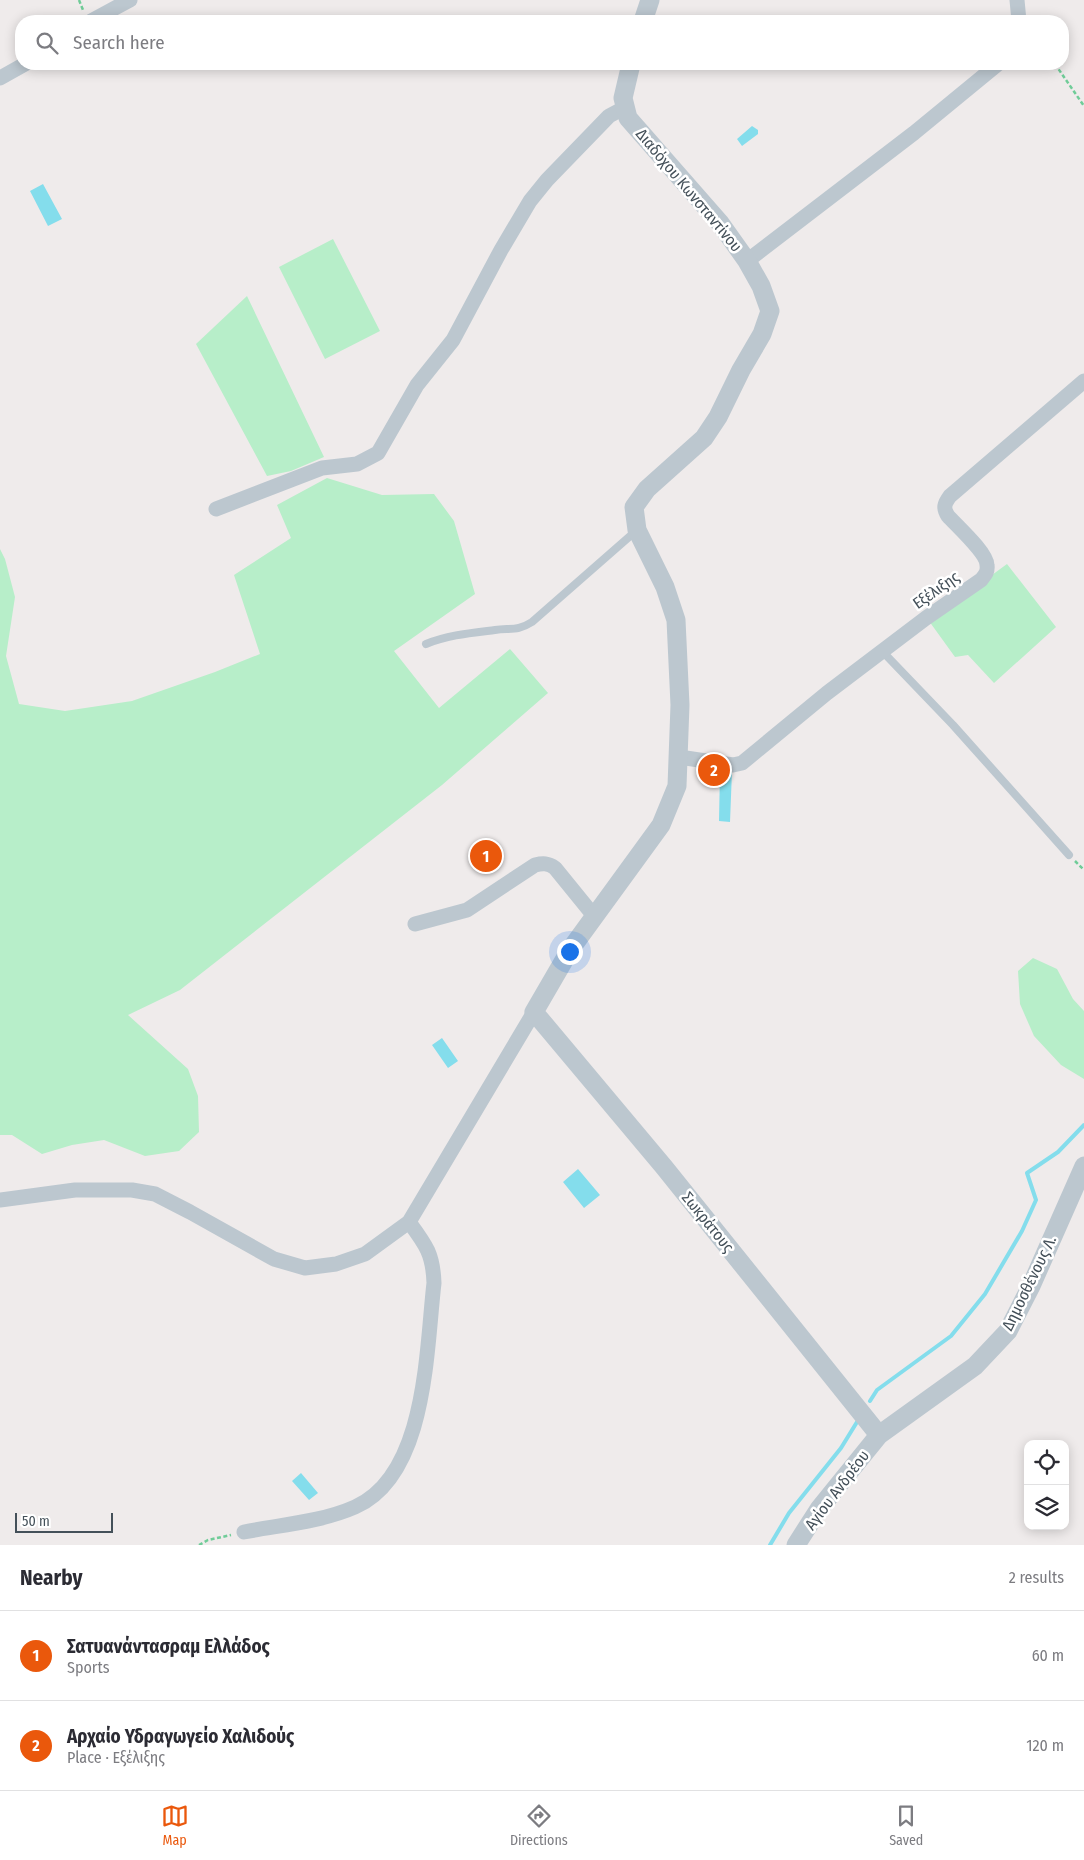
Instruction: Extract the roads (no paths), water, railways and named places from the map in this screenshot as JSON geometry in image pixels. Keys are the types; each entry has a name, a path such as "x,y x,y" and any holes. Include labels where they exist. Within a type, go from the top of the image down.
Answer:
{"street":[{"path":"103,15 130,0"},
{"path":"645,15 650,0"},
{"path":"1017,0 1018,15"},
{"path":"0,78 15,69"},
{"path":"216,510 322,468 357,464 378,453 417,385 453,340 501,250 530,201 547,180 609,116 624,108 623,98 630,70"},
{"path":"747,261 914,133 991,70"},
{"name":"Διαδόχου Κωνσταντίνου","path":"534,1012 570,950 661,825 677,786 680,705 676,620 666,586 637,530 634,507 647,489 704,438 718,417 741,370 762,334 770,310 761,286 747,261 720,223 628,118 624,108"},
{"name":"Εξέλιξης","path":"679,757 734,765 742,763 827,693 981,580 987,573 988,564 984,556 948,516 944,509 945,503 950,496 1084,381"},
{"path":"415,924 467,910 535,864 543,863 550,864 555,868 594,916"},
{"path":"0,1200 75,1190 132,1190 155,1194 274,1259 305,1268 336,1264 365,1254 409,1222 534,1012"},
{"name":"Σωκράτους","path":"534,1012 664,1167 879,1435"},
{"name":"Δημοσθένους Λ.","path":"879,1435 975,1366 1008,1331 1084,1166"},
{"path":"244,1532 312,1520 355,1507 374,1497 389,1482 401,1463 411,1438 419,1406 434,1283 433,1265 429,1252 409,1222"},
{"name":"Αγίου Ανδρέου","path":"796,1545 819,1509 879,1435"}],"lane":[{"path":"426,644 455,635 496,630 516,630 524,627 637,530"},
{"path":"882,651 953,725 1069,855"}],"water":[{"path":"752,126 758,130 758,134 742,146 737,139"},
{"path":"43,184 62,219 48,226 30,191"},
{"path":"720,770 732,771 730,822 719,821"},
{"path":"442,1038 458,1061 448,1068 432,1045"},
{"path":"578,1169 600,1195 584,1208 563,1182"},
{"path":"301,1473 318,1493 309,1500 292,1481"}],"waterway":[{"path":"870,1401 877,1390 951,1336 985,1294 1022,1231 1036,1200 1027,1173 1058,1152 1084,1125"},
{"path":"770,1545 789,1513 841,1448 857,1422"}],"place":[{"name":"Αρχαίο Υδραγωγείο Χαλιδούς","path":"714,770"},
{"name":"Σατυανάντασραμ Ελλάδος","path":"486,856"}]}
